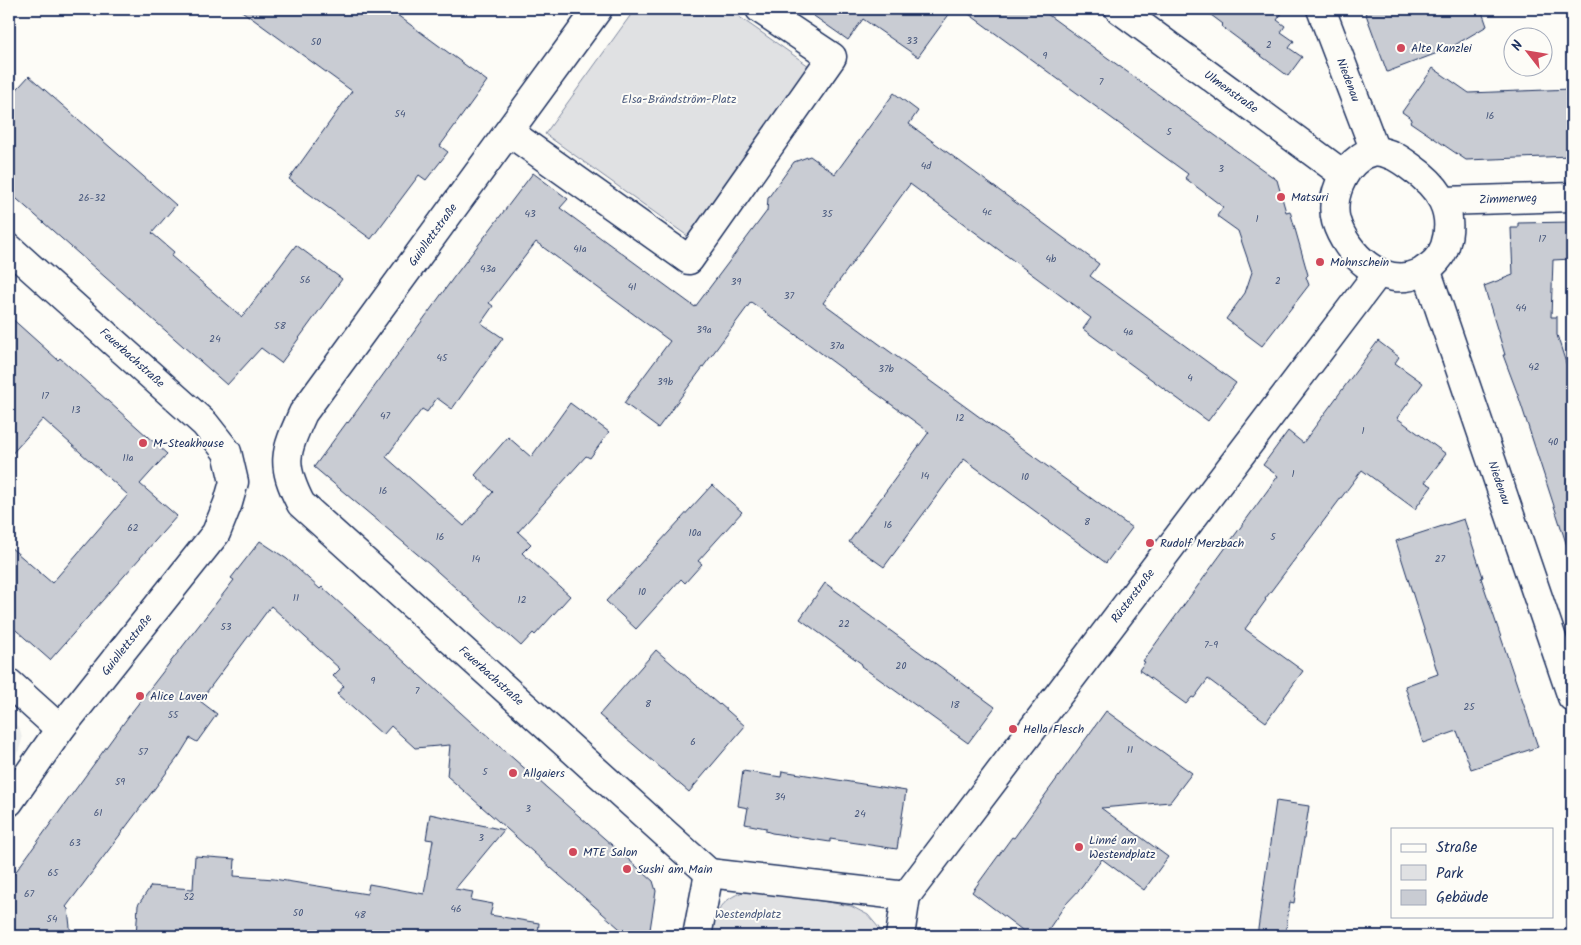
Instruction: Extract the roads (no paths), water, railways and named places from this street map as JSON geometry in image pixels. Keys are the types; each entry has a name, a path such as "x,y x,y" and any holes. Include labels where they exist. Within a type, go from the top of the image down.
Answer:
{"street":[{"name":"Guiollettstraße","path":"287,470 289,445 303,413 598,9"},
{"path":"509,132 689,260 832,57 760,9"},
{"name":"Ulmenstraße","path":"1119,9 1344,175"},
{"name":"Niedenau","path":"1321,9 1375,151"},
{"path":"1375,151 1392,155 1420,174 1436,188 1444,201 1448,222 1446,240 1441,255 1426,270 1405,277 1378,273 1367,266 1344,238 1336,221 1336,196 1344,175 1362,156 1375,151"},
{"name":"Zimmerweg","path":"1444,201 1572,197"},
{"name":"Feuerbachstraße","path":"9,248 205,424 226,452 234,482"},
{"name":"Niedenau","path":"1426,270 1572,697"},
{"name":"Rüsterstraße","path":"906,896 1378,273"},
{"name":"Feuerbachstraße","path":"287,470 290,483 301,504 708,873"},
{"name":"Guiollettstraße","path":"9,802 60,729 216,533 234,482"},
{"path":"9,683 60,729"},
{"path":"697,936 708,873 906,896 900,936"}],"place":[{"name":"Alte Kanzlei","path":"1401,48"},
{"name":"Matsuri","path":"1281,197"},
{"name":"Mohnschein","path":"1320,262"},
{"name":"M-Steakhouse","path":"143,443"},
{"name":"Rudolf Merzbach","path":"1150,543"},
{"name":"Alice Laven","path":"140,696"},
{"name":"Hella Flesch","path":"1013,729"},
{"name":"Allgaiers","path":"513,773"},
{"name":"Linné am Westendplatz","path":"1079,847"},
{"name":"MTE Salon","path":"573,852"},
{"name":"Sushi am Main","path":"627,869"}],"park label":[{"name":"Elsa-Brändström-Platz","path":"679,99"},
{"name":"Westendplatz","path":"748,914"}]}
